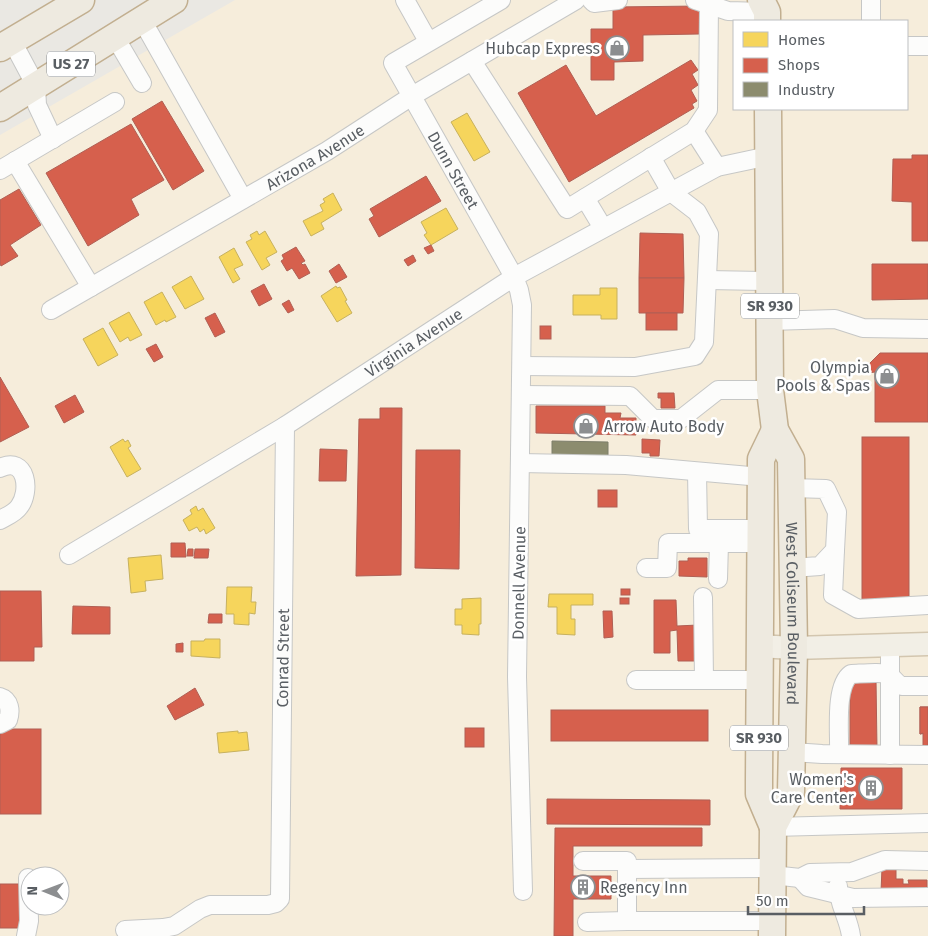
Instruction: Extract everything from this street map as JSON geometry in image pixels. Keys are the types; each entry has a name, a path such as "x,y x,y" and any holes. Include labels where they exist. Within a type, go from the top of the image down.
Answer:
{"highway":[{"name":"US 27","path":"0,108 174,0"},
{"path":"6,45 75,2"},
{"name":"West Coliseum Boulevard","path":"768,110 770,390 775,430 791,459 794,648 791,792 773,827"},
{"name":"West Coliseum Boulevard","path":"772,929 773,827 759,794 759,680 761,459 775,430"}],"main road":[{"path":"760,646 794,648 928,644"}],"street":[{"path":"405,0 428,41 500,0"},
{"name":"Arizona Avenue","path":"51,310 328,151 412,96 576,0"},
{"path":"591,0 594,3 618,0"},
{"path":"871,0 871,20"},
{"path":"472,61 567,209 694,131 708,110 702,2 728,12 768,8"},
{"path":"142,20 243,200"},
{"path":"115,37 142,82"},
{"name":"Dunn Street","path":"428,41 392,63 514,277"},
{"path":"6,45 36,86 37,105 53,138"},
{"path":"908,46 928,46"},
{"path":"91,287 7,166 115,102"},
{"path":"694,131 717,167"},
{"name":"Virginia Avenue","path":"69,555 285,426 514,277 717,167 769,156"},
{"path":"522,366 635,366 694,356 704,342 709,234 697,212 671,192 652,157"},
{"path":"585,198 603,228"},
{"name":"Donnell Avenue","path":"514,277 522,306 517,677 523,891"},
{"path":"707,280 770,281"},
{"path":"770,321 835,320 863,328 928,330"},
{"path":"521,396 630,396 653,419 681,420 718,390 770,390"},
{"name":"Conrad Street","path":"125,930 174,926 200,909 210,905 268,905 276,903 280,899 285,426"},
{"path":"520,463 626,465 761,476"},
{"path":"0,468 6,465 16,466 22,470 25,480 24,495 20,506 0,520"},
{"path":"697,472 698,529 760,536"},
{"path":"791,488 826,489 837,512 833,595 858,610 928,605"},
{"path":"646,568 667,568 668,543 719,543 760,536"},
{"path":"718,579 719,543"},
{"path":"792,568 820,566 835,550"},
{"path":"703,597 704,680"},
{"path":"890,645 890,675 897,755"},
{"path":"839,754 840,695 842,684 846,677 850,674 884,674 890,675 902,686 928,686"},
{"path":"636,680 759,680"},
{"path":"0,697 4,698 9,705 10,713 8,720 0,724"},
{"path":"792,752 928,755"},
{"path":"773,827 928,823"},
{"path":"800,878 810,873 852,872 885,860 928,861"},
{"path":"583,861 627,862 627,921"},
{"path":"628,869 772,872 800,878 808,887 852,898 928,897"},
{"path":"838,873 838,894 849,923 851,936"},
{"path":"26,936 29,916"},
{"path":"588,922 627,921 772,929"}],"shaded area":[{"path":"235,0 928,0 928,936 0,936 0,135"}],"building: Homes":[{"path":"467,113 490,152 474,161 451,122"},
{"path":"333,193 342,210 321,223 324,229 311,236 303,221 323,211 320,205 325,202 323,199"},
{"path":"446,208 458,229 431,245 424,235 427,233 421,222"},
{"path":"257,231 259,235 265,231 277,252 266,258 270,265 262,270 246,242 252,239 250,235"},
{"path":"234,248 243,265 234,269 240,279 233,283 219,257"},
{"path":"191,276 204,299 185,309 172,287"},
{"path":"336,286 337,288 340,287 352,313 337,322 321,296"},
{"path":"600,288 617,288 617,319 601,319 601,315 573,315 573,295 600,295"},
{"path":"162,292 176,317 156,325 144,302"},
{"path":"129,312 142,335 130,341 128,337 120,342 109,323"},
{"path":"103,328 118,355 98,366 83,339"},
{"path":"123,439 125,442 128,440 131,446 128,448 141,469 127,477 110,447"},
{"path":"196,506 198,511 203,508 215,528 206,534 204,529 200,532 197,527 189,531 183,520 192,514 190,510"},
{"path":"161,555 163,579 145,581 146,591 131,593 128,558"},
{"path":"227,587 252,587 251,602 256,602 255,614 249,613 249,625 234,624 234,614 226,614"},
{"path":"549,594 593,594 593,605 571,605 571,619 575,619 575,635 557,634 557,607 548,607"},
{"path":"481,598 479,635 462,634 462,625 455,625 455,609 462,609 462,599"},
{"path":"205,639 220,639 220,658 191,656 191,641 204,641"},
{"path":"238,731 238,733 247,732 249,750 219,753 217,733"}],"building: Shops":[{"name":"Hubcap Express","path":"700,6 699,34 643,35 643,61 614,62 614,80 591,80 591,29 613,29 613,7"},
{"path":"691,60 698,70 692,74 698,85 691,90 697,101 692,104 694,108 569,182 518,93 566,65 596,116"},
{"path":"162,101 204,171 173,190 132,119"},
{"path":"131,124 164,180 131,199 139,215 88,246 46,173"},
{"path":"912,155 928,155 928,241 912,241 912,202 892,201 893,159 912,159"},
{"path":"426,176 441,201 379,237 369,219 374,216 370,209"},
{"path":"19,189 41,225 10,245 18,256 1,266 0,200"},
{"path":"640,233 683,234 684,278 639,278"},
{"path":"431,245 434,251 428,254 424,248"},
{"path":"296,247 305,261 301,263 305,264 310,273 299,279 292,268 287,271 281,261 284,259 282,255"},
{"path":"413,255 416,261 408,266 404,260"},
{"path":"339,264 347,277 336,283 329,271"},
{"path":"872,264 928,264 928,299 872,300"},
{"path":"639,278 684,278 683,313 639,313"},
{"path":"264,284 272,299 259,306 251,291"},
{"path":"289,300 294,310 288,313 282,304"},
{"path":"215,313 225,332 215,337 205,318"},
{"path":"646,313 677,313 677,330 646,330"},
{"path":"540,326 551,326 551,339 540,339"},
{"path":"156,344 163,357 154,362 146,349"},
{"path":"880,353 928,353 928,422 875,422 875,372 868,373 868,365"},
{"path":"0,377 29,427 0,442"},
{"path":"658,393 674,393 675,408 661,408 661,398 658,398"},
{"path":"75,395 84,412 64,423 55,406"},
{"name":"Arrow Auto Body","path":"536,406 605,406 605,413 621,413 620,418 636,418 636,435 536,433"},
{"path":"380,408 402,408 401,575 356,576 359,419 380,419"},
{"path":"862,437 909,437 909,601 862,601"},
{"path":"642,439 660,440 659,456 650,456 650,453 642,453"},
{"path":"320,449 347,450 346,481 319,481"},
{"path":"416,450 460,450 459,569 415,568"},
{"path":"598,490 617,490 617,507 598,507"},
{"path":"171,543 185,543 186,557 171,557"},
{"path":"188,549 193,549 193,556 187,556"},
{"path":"195,549 209,549 208,558 194,558"},
{"path":"688,558 707,558 707,577 679,576 679,561 688,561"},
{"path":"621,589 630,589 630,595 621,595"},
{"path":"0,591 41,591 42,647 34,647 34,661 0,661"},
{"path":"620,598 629,598 629,604 620,604"},
{"path":"654,600 676,600 677,626 698,625 698,661 678,661 677,630 670,631 670,653 654,653"},
{"path":"73,606 110,607 110,634 72,634"},
{"path":"603,611 612,611 613,637 604,638"},
{"path":"209,614 222,614 222,623 208,623"},
{"path":"183,643 183,652 176,652 176,644"},
{"path":"850,680 876,680 877,749 850,750"},
{"path":"195,688 204,705 175,720 167,706"},
{"path":"920,707 928,707 928,733 920,734"},
{"path":"920,707 928,707 928,751 923,749 923,733 920,734"},
{"path":"551,710 708,710 708,741 551,741"},
{"path":"465,728 484,728 484,747 465,747"},
{"path":"0,729 41,729 41,814 0,814"},
{"name":"Women's Care Center","path":"841,768 902,768 902,809 840,809"},
{"path":"547,799 710,800 710,825 547,824"},
{"name":"Regency Inn","path":"555,828 702,828 702,846 573,846 573,876 611,876 611,899 573,899 573,936 554,936"},
{"path":"882,868 896,868 896,879 903,879 903,884 909,884 908,880 927,880 927,891 881,892"},
{"path":"0,884 20,884 20,928 0,928"}],"building: Industry":[{"path":"552,441 608,442 608,458 552,458"}],"place":[{"name":"Hubcap Express","path":"617,48"},
{"name":"Olympia Pools & Spas","path":"887,376"},
{"name":"Arrow Auto Body","path":"586,426"},
{"name":"Women's Care Center","path":"871,788"},
{"name":"Regency Inn","path":"583,887"}]}
